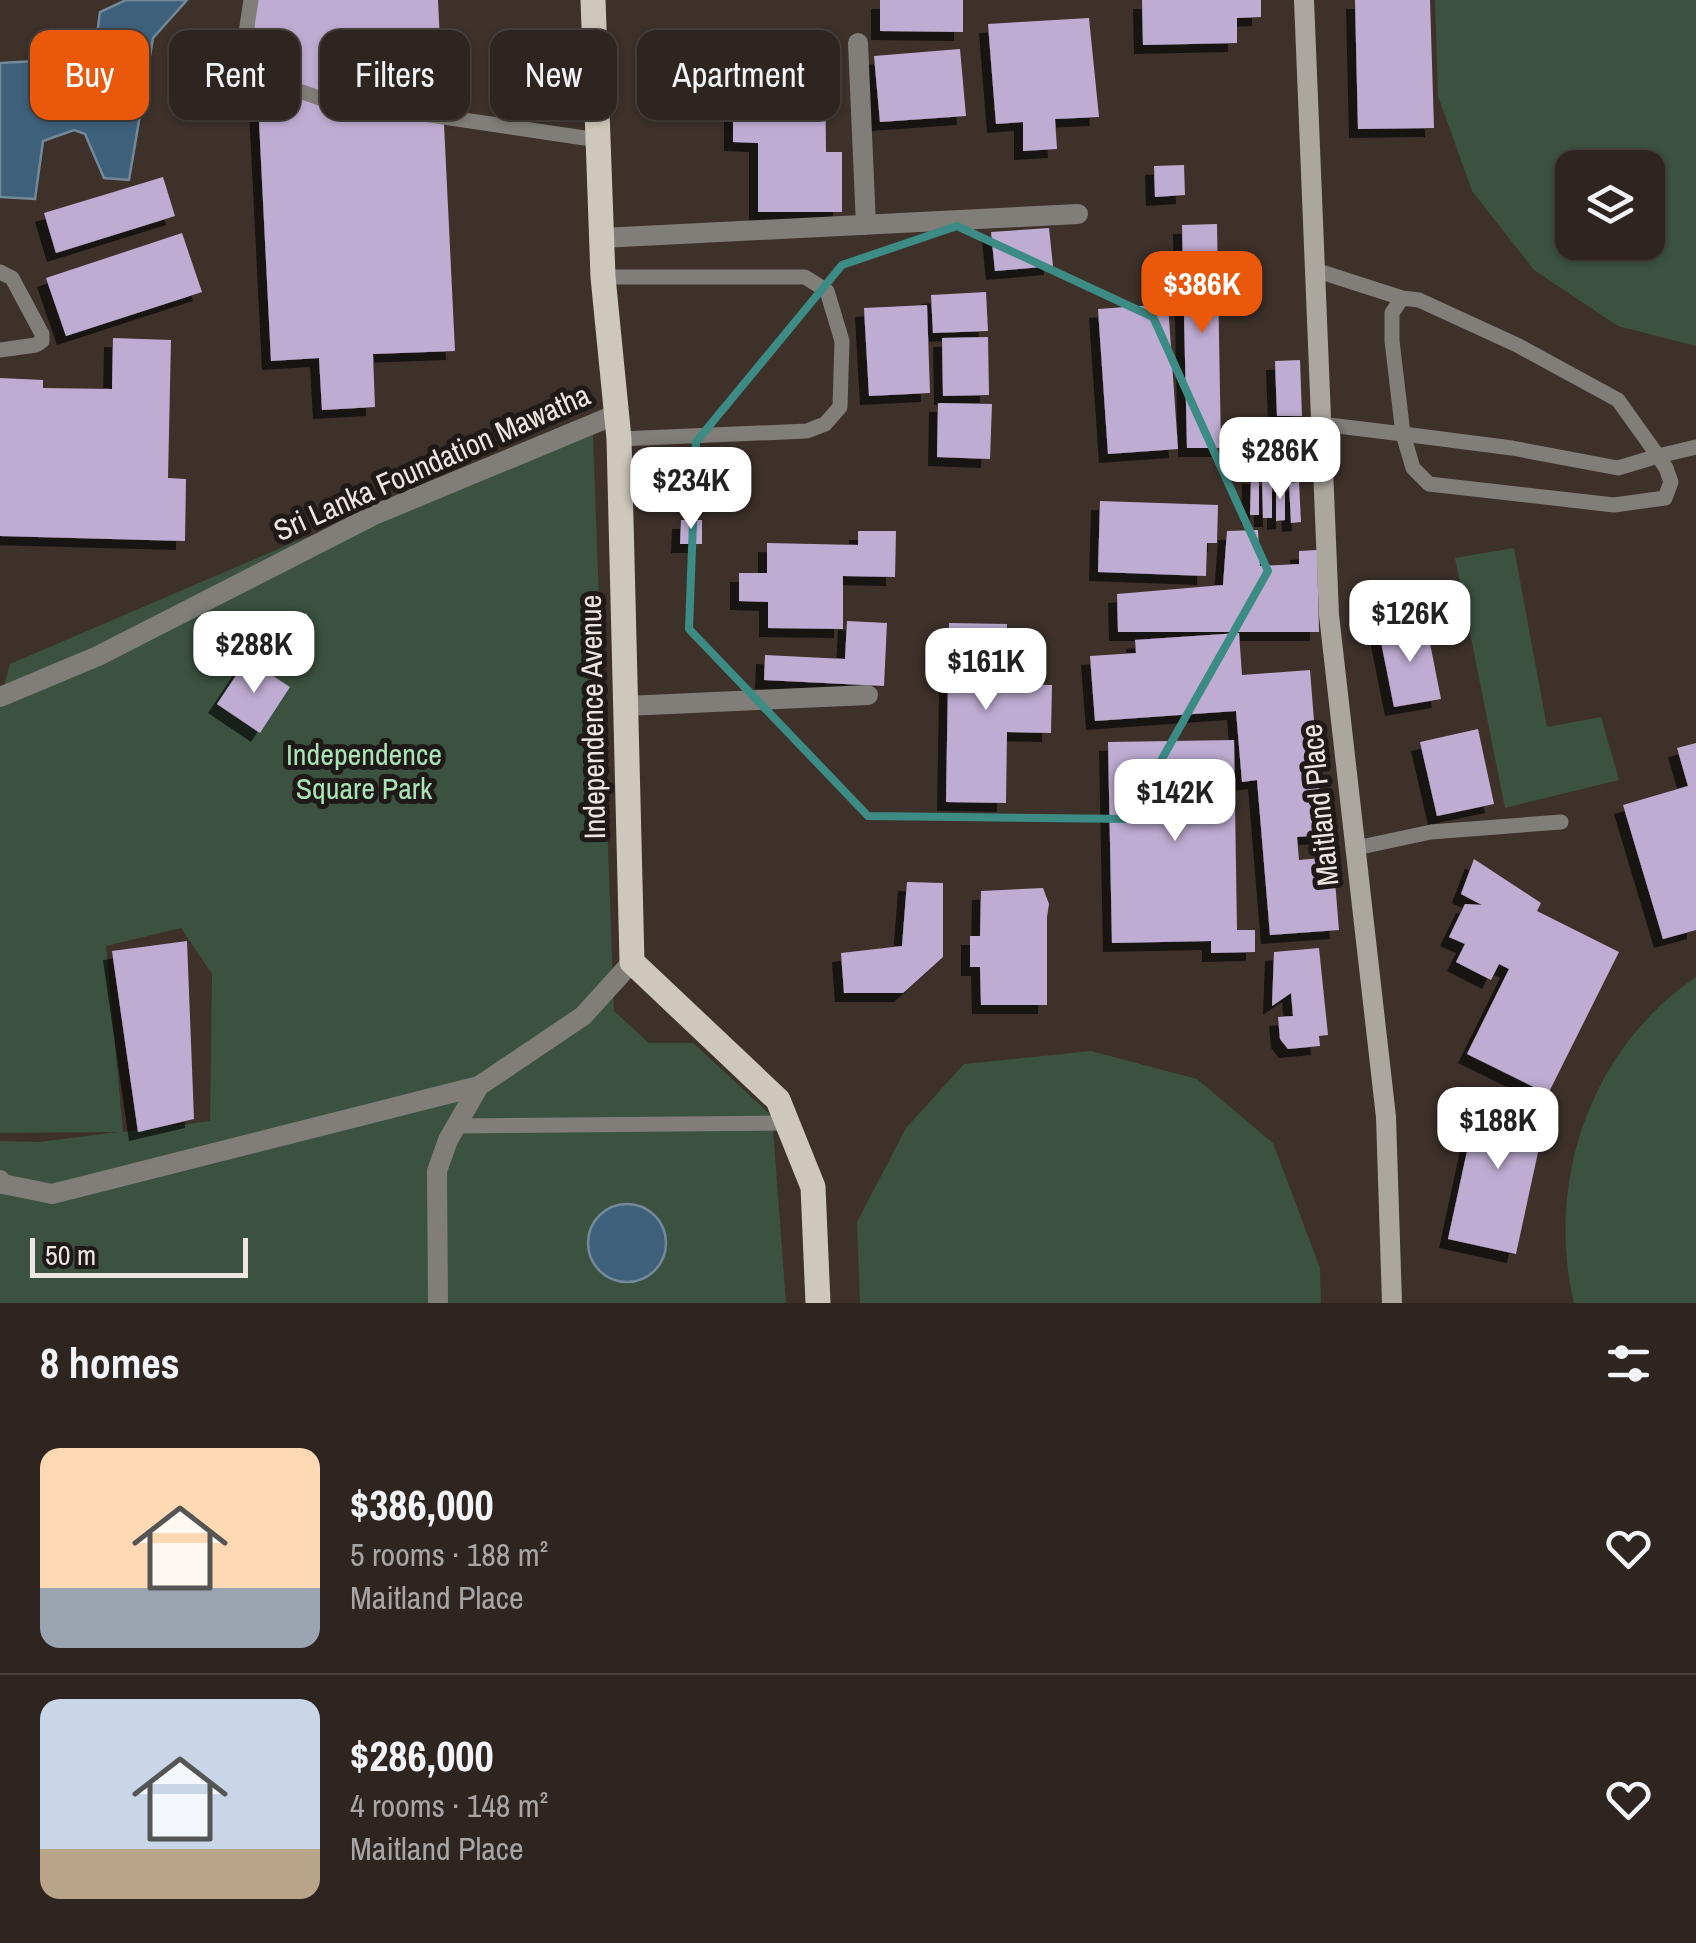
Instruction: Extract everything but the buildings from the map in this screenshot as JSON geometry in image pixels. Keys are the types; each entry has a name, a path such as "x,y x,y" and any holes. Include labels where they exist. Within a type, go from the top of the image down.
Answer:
{"main road":[{"name":"Independence Avenue","path":"594,0 603,277 618,426 632,962"},
{"name":"Maitland Place","path":"1304,0 1329,615 1386,1117 1392,1303"},
{"path":"632,962 778,1100 813,1187 818,1303"}],"street":[{"path":"858,43 866,225"},
{"path":"602,238 1078,214"},
{"name":"Sri Lanka Foundation Mawatha","path":"0,697 98,656 374,515 618,426"},
{"path":"626,706 868,695"},
{"path":"0,1180 3,1184 52,1194 479,1086 583,1016 632,962"},
{"path":"438,1303 437,1170 448,1140 479,1086"}],"lane":[{"path":"251,0 246,40 263,78 322,99 598,140"},
{"path":"1315,270 1418,300 1518,345 1618,400 1666,468 1671,482 1665,498 1614,505 1429,484 1413,468 1402,434 1392,313 1402,298"},
{"path":"0,272 12,278 42,334 42,341 36,345 0,350"},
{"path":"603,277 805,278 827,290 842,341 840,407 826,424 807,431 618,426"},
{"path":"1321,424 1512,448 1618,468 1696,447"},
{"path":"1356,848 1431,832 1561,822"},
{"path":"456,1126 786,1123"}],"highlighted area":[{"path":"957,226 1153,317 1268,571 1128,819 868,816 689,629 696,442 842,265"}],"green space":[{"path":"1435,0 1696,0 1696,346 1618,326 1534,270 1472,191 1438,96"},
{"name":"Independence Square Park","path":"593,435 614,1011 649,1043 693,1043 772,1116 786,1303 0,1303 0,1141 39,1142 118,1132 0,1133 0,701 10,664 299,540","holes":["181,928 212,974 210,1121 123,1132 106,946"]},
{"path":"1514,548 1547,727 1601,717 1619,780 1505,808 1455,558"},
{"path":"1696,977 1696,1303 1574,1303 1566,1211 1572,1165 1585,1121 1604,1079 1629,1041 1659,1006"},
{"path":"1091,1051 1197,1079 1273,1143 1320,1268 1321,1303 860,1303 857,1222 906,1128 964,1064"}],"water":[{"path":"126,0 187,0 153,38 149,62 149,30 98,30 100,12"},
{"path":"30,61 30,120 139,120 129,180 104,178 85,134 74,130 43,141 35,199 0,197 0,63"},
{"path":"627,1204 655,1215 666,1243 655,1271 627,1282 599,1271 588,1243 599,1215"}]}
